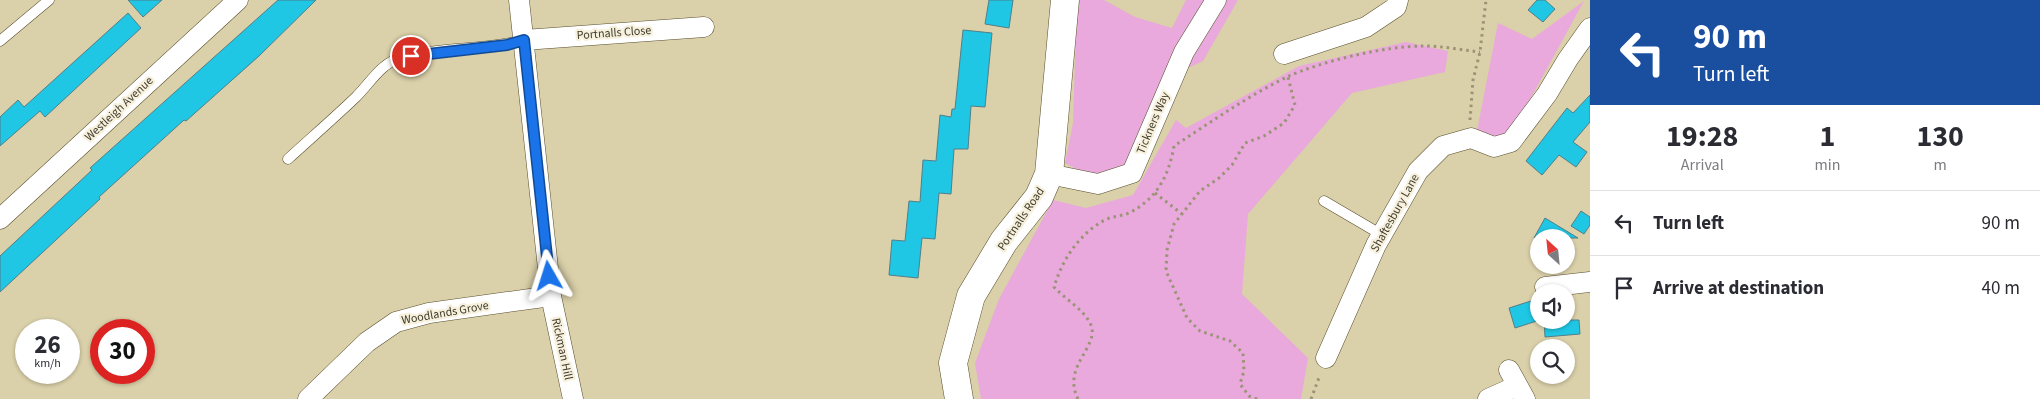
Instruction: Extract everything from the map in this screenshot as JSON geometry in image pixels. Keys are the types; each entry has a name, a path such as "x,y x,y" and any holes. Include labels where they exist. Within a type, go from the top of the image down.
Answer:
{"street":[{"name":"Westleigh Avenue","path":"0,219 238,0"},
{"name":"Rickman Hill","path":"519,0 551,296 574,399"},
{"name":"Portnalls Road","path":"959,399 954,362 971,296 1004,242 1039,197 1049,174 1065,0"},
{"name":"Tickners Way","path":"1049,174 1098,184 1132,172 1184,52 1216,0"},
{"path":"1284,54 1366,27 1396,7 1398,0"},
{"name":"Portnalls Close","path":"524,40 704,27"},
{"path":"1471,138 1494,147 1511,142 1547,94 1568,59 1590,28"},
{"name":"Shaftesbury Lane","path":"1326,358 1358,284 1382,235 1418,171 1443,146 1471,138"},
{"path":"1572,284 1590,282"},
{"name":"Woodlands Grove","path":"308,399 367,342 396,322 429,313 551,296"},
{"path":"1488,399 1517,385"}],"lane":[{"path":"0,41 49,0"},
{"path":"288,159 357,96 386,64 422,53 507,45 524,40"},
{"path":"1324,200 1382,235"}],"path":[{"path":"1471,138 1471,100 1480,52 1486,0"},
{"path":"1078,399 1073,388 1077,365 1090,344 1092,324 1083,311 1067,301 1054,287 1059,270 1071,250 1089,231 1107,220 1129,212 1155,193 1161,186 1170,166 1174,146 1250,98 1288,77 1331,62 1377,52 1424,46 1480,52"},
{"path":"1257,399 1249,396 1240,384 1244,371 1243,353 1230,341 1200,331 1187,318 1166,271 1167,250 1174,224 1200,191 1220,178 1232,165 1245,143 1264,136 1284,123 1295,105 1288,77"},
{"path":"1155,193 1182,214"},
{"path":"1311,399 1326,358"}],"shaded area":[{"path":"1077,0 1104,0 1135,17 1172,28 1186,0 1238,0 1203,61 1168,77 1127,166 1095,179 1065,163 1073,123"},
{"path":"1584,1 1509,138 1493,139 1477,131 1498,23 1532,39"},
{"path":"1406,42 1448,51 1445,72 1352,93 1248,214 1242,294 1308,358 1301,399 981,399 975,363 999,299 1053,200 1086,208 1133,195 1176,120 1186,128 1299,66"}],"building":[{"path":"128,0 162,0 143,17"},
{"path":"278,0 316,0 259,56 186,121 184,120 99,197 100,199 0,292 0,256 92,170 90,168"},
{"path":"989,0 1013,0 1009,28 985,24"},
{"path":"1537,0 1545,0 1555,9 1543,22 1528,10"},
{"path":"128,13 141,28 45,117 40,111 0,146 0,117 18,100 24,107"},
{"path":"963,30 992,33 985,107 971,106 968,149 954,149 951,194 939,193 935,239 922,238 918,278 889,275 892,240 905,241 909,201 920,202 923,160 936,161 940,115 951,117 952,109 955,109"},
{"path":"1590,95 1590,122 1573,142 1587,152 1576,167 1559,155 1542,175 1526,161 1567,108 1573,113"},
{"path":"1581,211 1590,217 1590,225 1584,234 1571,226"},
{"path":"1545,218 1563,229 1539,229"},
{"path":"1530,301 1530,323 1515,328 1509,308"},
{"path":"1575,320 1579,320 1580,334 1545,337 1545,329 1575,329"}],"route":[{"path":"411,56 422,53 507,45 524,40 549,276"}]}
